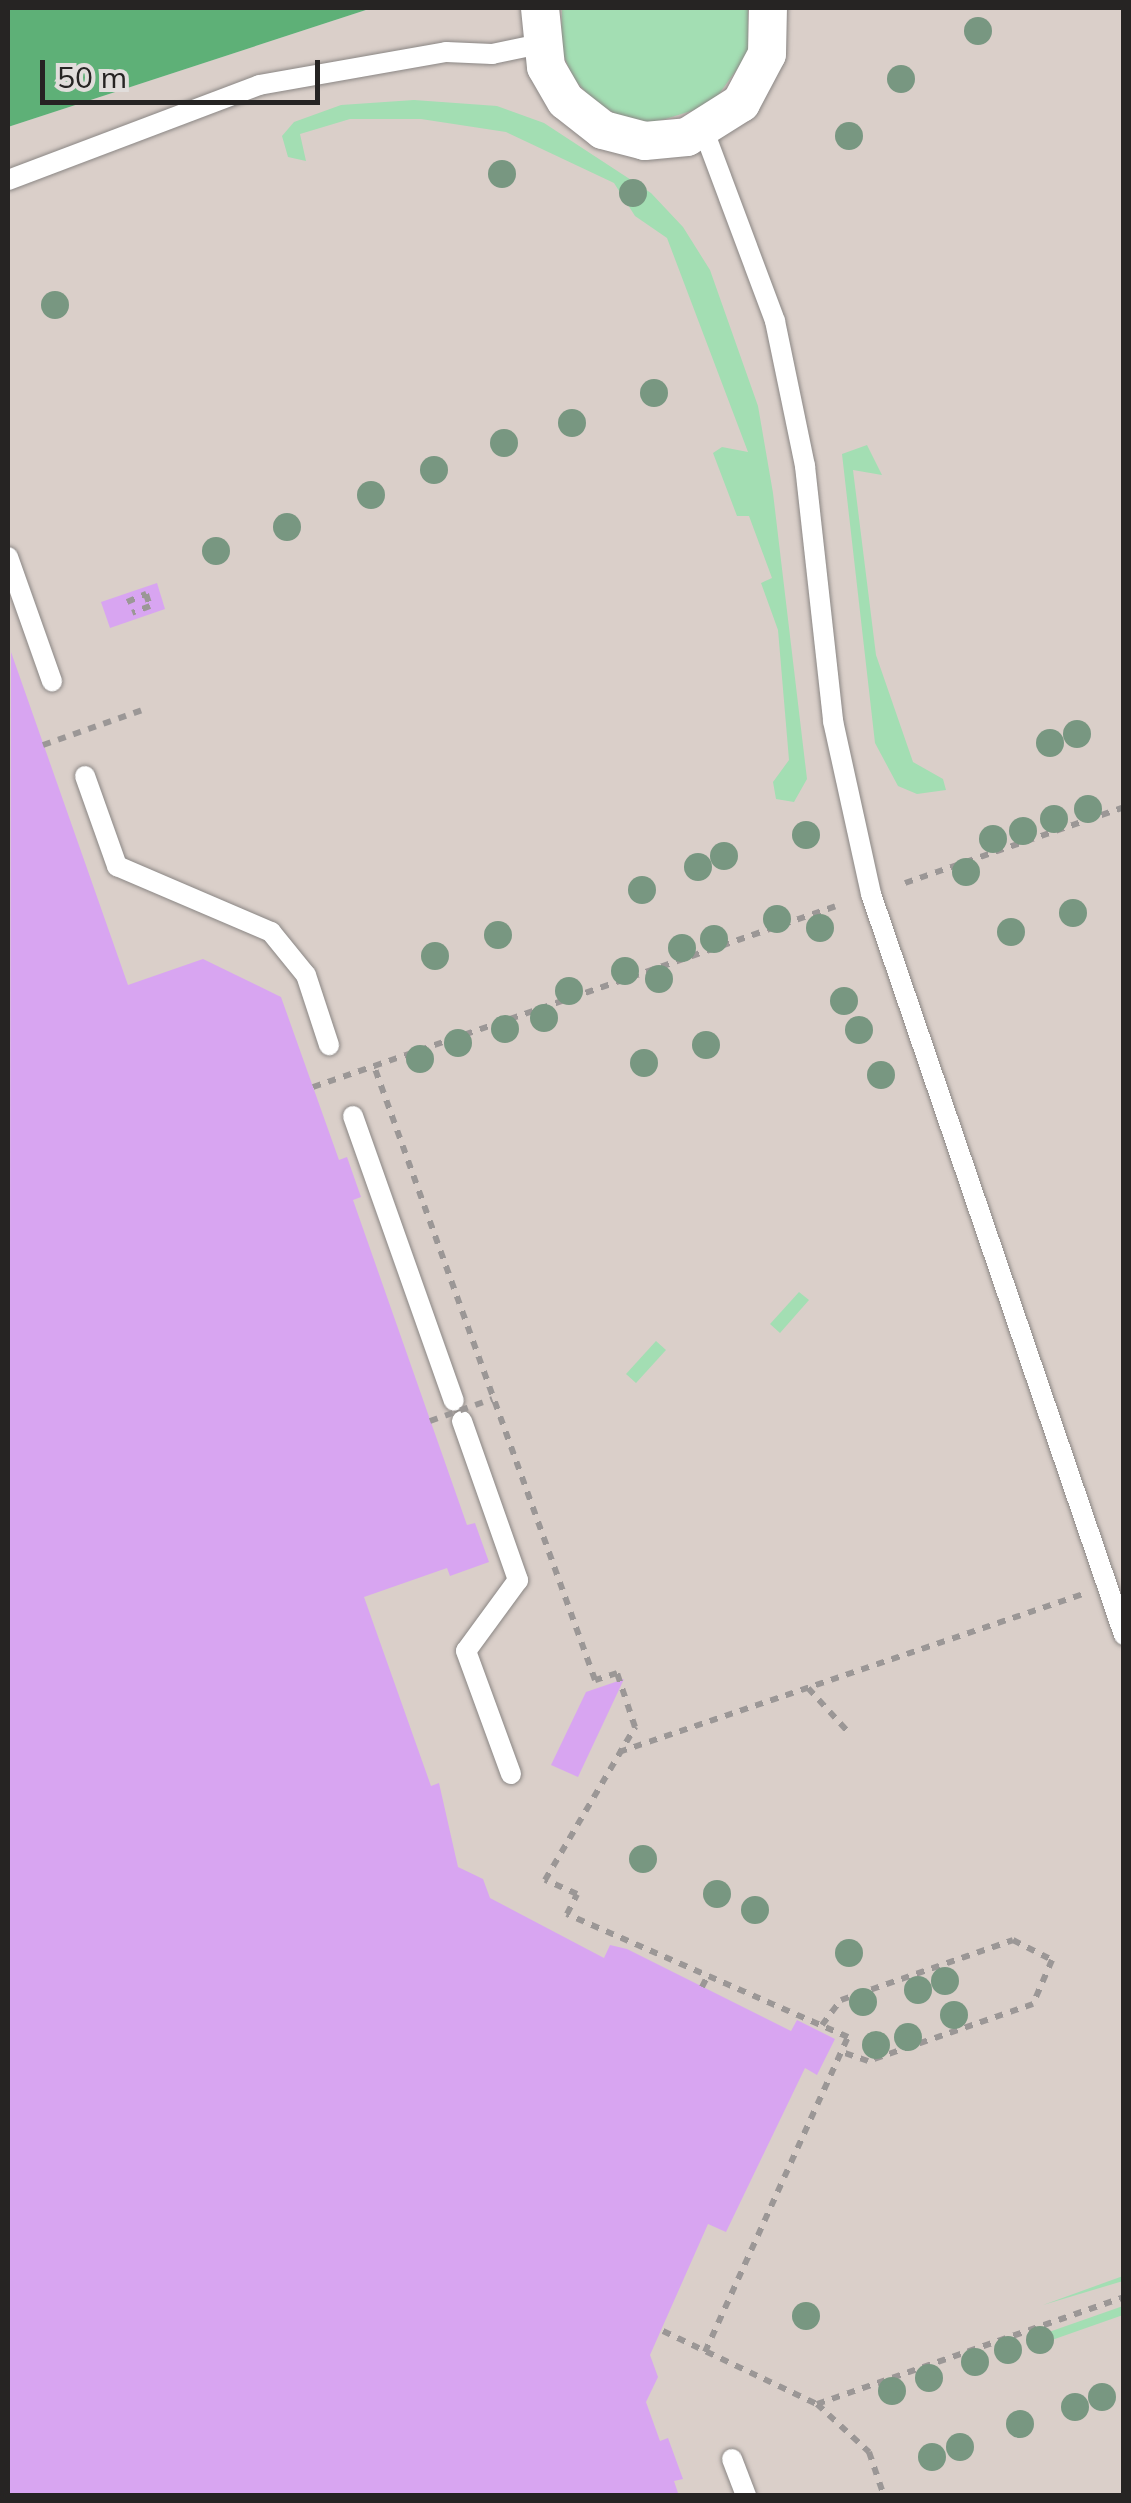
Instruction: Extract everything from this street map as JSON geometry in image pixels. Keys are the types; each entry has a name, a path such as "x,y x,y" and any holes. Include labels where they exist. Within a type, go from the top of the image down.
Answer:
{"street":[{"path":"540,26 555,86 603,130 645,142 704,130 754,84 767,54 768,8"}],"lane":[{"path":"8,180 60,155 259,85 446,52 492,54 540,26"},
{"path":"704,130 775,321 805,466 834,721 871,894 1124,1635"},
{"path":"8,557 52,682"},
{"path":"85,776 117,866 271,932 306,975 329,1045"},
{"path":"353,1116 454,1401"},
{"path":"462,1421 518,1580 466,1652 511,1774"},
{"path":"732,2460 746,2496"}],"path":[{"path":"127,602 146,594 150,606 132,612"},
{"path":"43,744 148,708"},
{"path":"905,883 1124,807"},
{"path":"313,1087 834,906"},
{"path":"374,1066 595,1680 616,1673 635,1727 544,1880 577,1894 568,1914 848,2037 705,2352"},
{"path":"430,1421 492,1399"},
{"path":"619,1752 1107,1586"},
{"path":"808,1688 850,1734"},
{"path":"822,2025 841,2000 1012,1940 1052,1960 1033,2004 868,2061 842,2052"},
{"path":"702,1986 707,1977"},
{"path":"817,2404 1124,2297"},
{"path":"662,2331 817,2404 870,2452 884,2496"}],"shaded area":[{"path":"372,8 1123,8 1123,2495 8,2495 8,127"}],"green space":[{"path":"8,8 372,8 8,127"},
{"path":"562,8 748,8 748,54 711,105 652,123 621,117 594,101 573,78 561,49"},
{"path":"414,100 497,106 544,123 651,193 683,227 710,270 758,406 773,493 807,779 794,802 776,799 773,782 789,760 778,630 761,583 772,578 749,516 737,516 713,453 722,447 748,452 667,238 635,216 614,183 506,132 421,119 350,119 300,134 306,161 288,157 282,136 294,122 341,105"},
{"path":"867,445 882,475 853,470 876,655 913,762 943,779 946,790 917,794 898,786 875,743 842,454"},
{"path":"799,1292 809,1300 780,1333 770,1324"},
{"path":"656,1341 666,1350 636,1383 626,1374"},
{"path":"1123,2276 1123,2281 1043,2305"},
{"path":"1123,2306 1123,2315 1032,2347 1029,2339"}],"building":[{"path":"157,583 165,609 110,628 101,602"},
{"path":"11,652 128,985 203,959 281,997 339,1160 347,1157 361,1197 353,1200 467,1525 475,1523 489,1562 450,1576 447,1568 364,1597 431,1786 439,1783 458,1867 483,1879 490,1898 604,1958 610,1945 627,1949 791,2031 797,2020 835,2039 817,2075 805,2068 726,2232 708,2224 650,2355 658,2377 646,2402 660,2441 668,2438 683,2479 674,2481 679,2496 8,2496"},
{"path":"624,1679 578,1777 551,1765 586,1692"}]}
